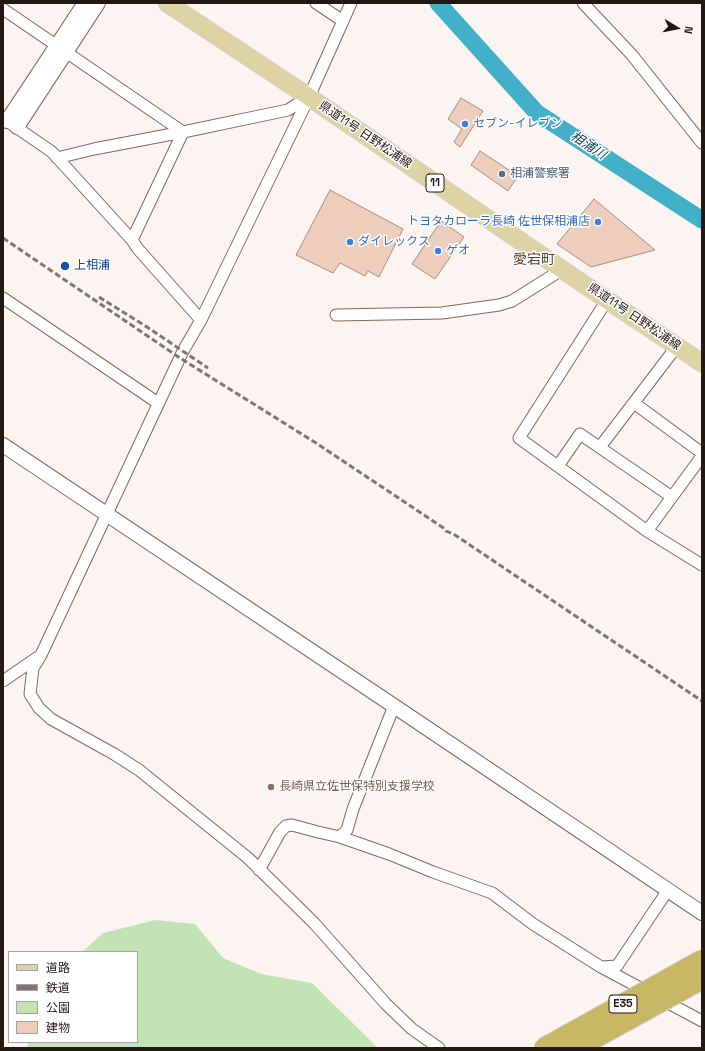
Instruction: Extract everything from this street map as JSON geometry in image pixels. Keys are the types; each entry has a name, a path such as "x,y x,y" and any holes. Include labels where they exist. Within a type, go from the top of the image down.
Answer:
{"highway":[{"name":"E35","path":"544,1048 702,960"},
{"name":"E35","path":"577,1048 702,979"}],"main road":[{"name":"県道11号 日野松浦線","path":"167,3 309,97 702,363"}],"street":[{"path":"62,49 85,3"},
{"path":"98,3 62,49 9,122 52,152 132,240 138,249 201,320"},
{"path":"316,3 342,21"},
{"path":"351,3 309,97 201,320 183,351 108,515 41,655 33,668 30,694 39,708 51,719 114,754 139,770 248,858 314,923 386,1004 412,1028 439,1048"},
{"path":"583,3 632,55 702,142"},
{"path":"3,9 183,132"},
{"path":"57,158 94,149 288,110 309,97"},
{"path":"132,240 183,132"},
{"path":"336,316 442,313 499,305 512,300 563,270"},
{"path":"3,298 158,403"},
{"path":"607,300 518,438 647,531 702,565"},
{"path":"600,447 677,346"},
{"path":"634,403 702,454 647,531"},
{"path":"558,466 580,434 672,497"},
{"path":"3,445 702,913"},
{"path":"4,680 41,655"},
{"path":"340,837 347,830 353,810 394,706"},
{"path":"259,870 280,832 286,826 292,825 340,837 492,893 533,924 601,966 702,1021"},
{"path":"601,966 617,966 668,890"}],"green space":[{"path":"155,920 195,924 223,958 261,974 312,983 378,1048 28,1048 27,1043 138,1043 138,951 83,951 103,933"}],"building":[{"name":"セブン-イレブン","path":"461,98 483,111 460,147 454,142 462,129 448,119"},
{"name":"相浦警察署","path":"480,151 518,176 508,191 471,165"},
{"name":"ダイレックス","path":"330,190 403,229 379,277 368,271 365,276 340,263 333,273 296,255"},
{"name":"トヨタカローラ長崎 佐世保相浦店","path":"594,199 655,250 591,267 557,244"},
{"name":"ゲオ","path":"441,221 464,237 435,279 412,264"}],"waterway":[{"name":"相浦川","path":"438,3 537,113 702,220"}],"railway":[{"path":"3,238 180,358 316,443 702,701"},
{"path":"99,297 208,368"}],"place":[{"name":"セブン-イレブン","path":"465,124"},
{"name":"相浦警察署","path":"502,174"},
{"name":"トヨタカローラ長崎 佐世保相浦店","path":"598,222"},
{"name":"ダイレックス","path":"350,242"},
{"name":"ゲオ","path":"438,251"},
{"name":"上相浦","path":"65,266"},
{"name":"長崎県立佐世保特別支援学校","path":"271,787"}],"district":[{"name":"愛宕町","path":"534,260"}]}
